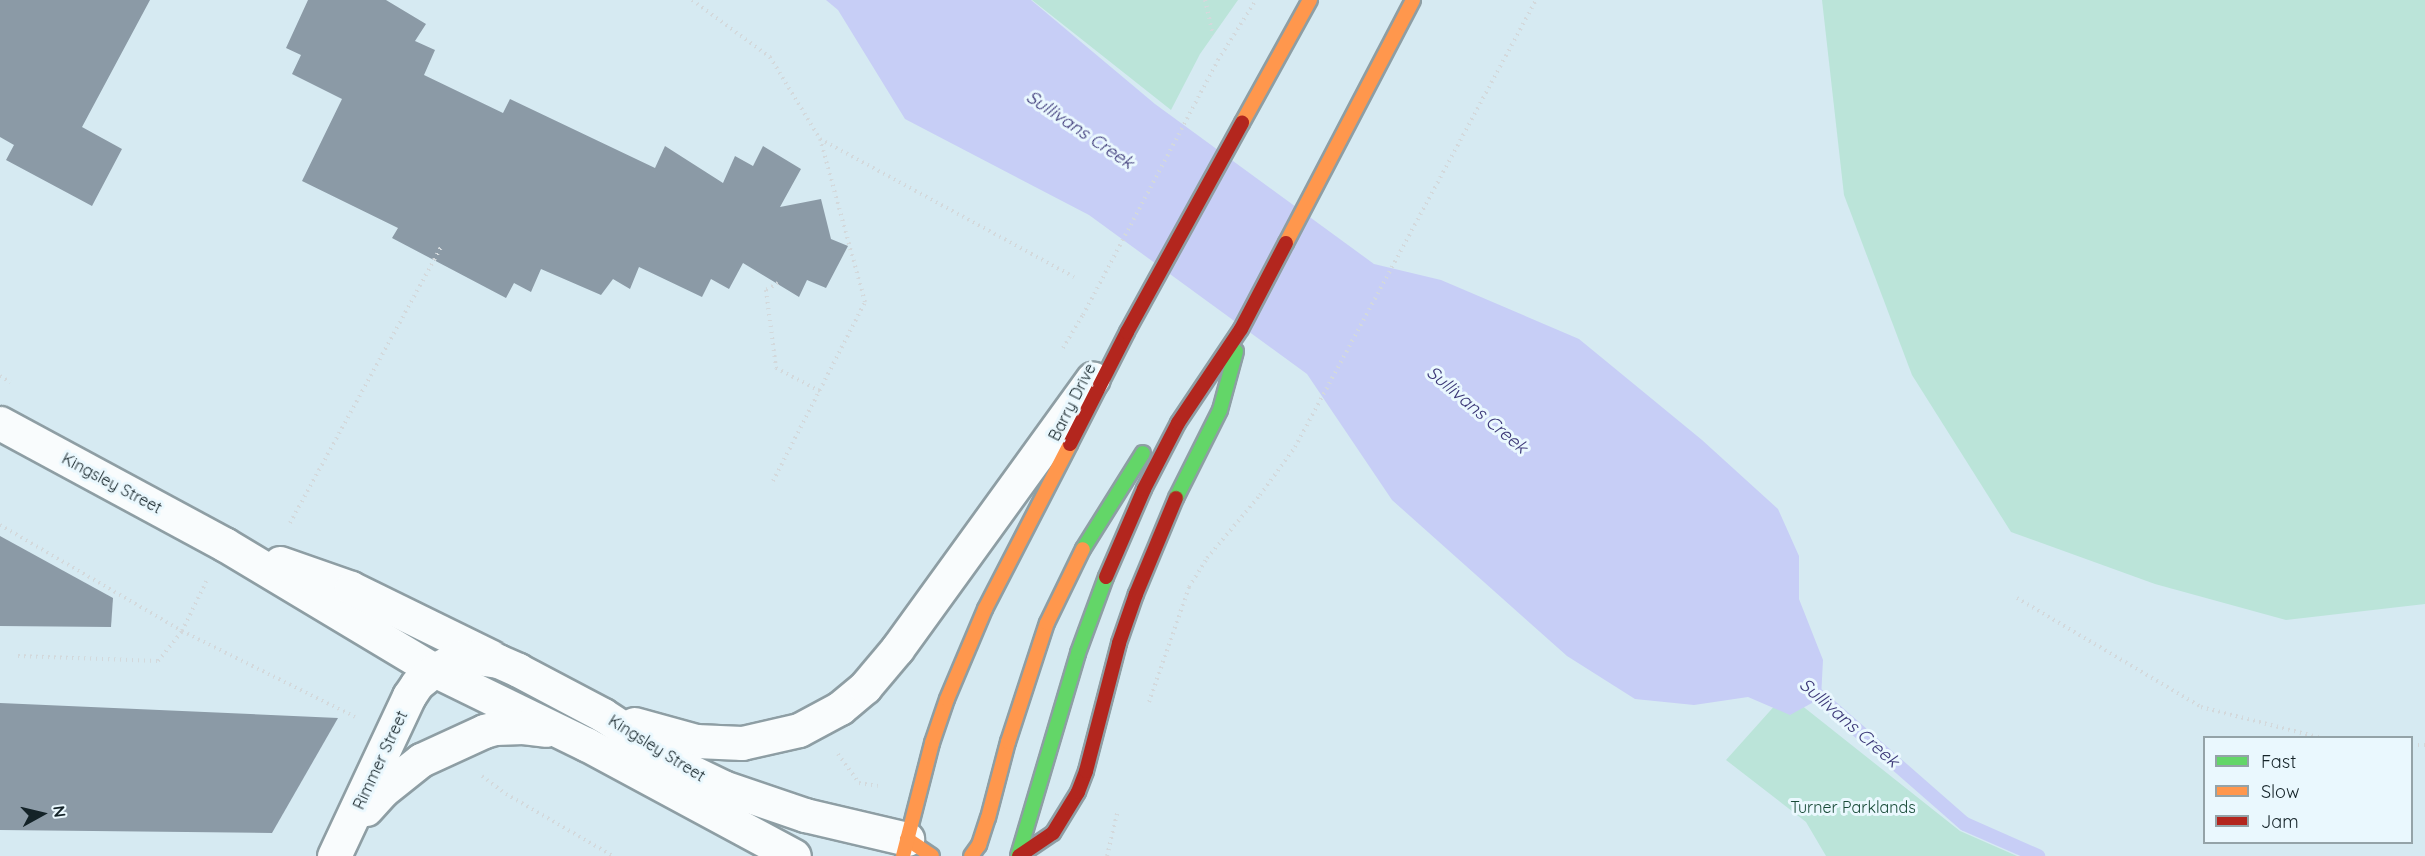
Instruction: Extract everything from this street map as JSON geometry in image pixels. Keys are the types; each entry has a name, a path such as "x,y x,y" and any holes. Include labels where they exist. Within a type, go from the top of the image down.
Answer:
{"main road":[{"name":"Barry Drive","path":"914,850 943,710 985,609 1127,332 1224,152 1310,0"},
{"path":"1019,856 1078,653 1101,588 1163,450 1241,329 1413,0"},
{"path":"971,856 982,836 1030,672 1068,576 1101,516 1147,447 1241,329"},
{"path":"1019,856 1053,833 1078,792 1086,771 1119,643 1136,594 1180,489 1220,410 1241,329"}],"street":[{"path":"603,715 696,741 729,744 783,735 814,724 840,708 865,687 897,649 1127,332"},
{"name":"Kingsley Street","path":"0,423 224,544 434,670 586,744 794,856"},
{"name":"Kingsley Street","path":"224,544 351,588 518,670 603,715 682,767 723,788 914,850"},
{"name":"Kingsley Street","path":"434,670 458,658 470,657 498,661 518,670"},
{"name":"Rimmer Street","path":"339,846 409,696 417,684 434,670"},
{"path":"339,846 381,791 404,772 421,760 484,731 495,728 541,729 586,744"}],"path":[{"path":"692,0 770,57 820,139 865,302 773,481"},
{"path":"1205,0 1213,35"},
{"path":"1110,265 1218,60 1256,0"},
{"path":"1146,711 1189,587 1207,558 1260,495 1294,447 1536,0"},
{"path":"820,139 1074,277"},
{"path":"286,531 442,245"},
{"path":"778,283 766,290 776,368 820,391"},
{"path":"0,525 182,631 366,722"},
{"path":"18,656 158,661 182,631 224,544"},
{"path":"2017,598 2201,707 2314,736"},
{"path":"479,773 506,794 613,856"},
{"path":"1107,856 1120,801"}],"green space":[{"path":"1032,0 1238,0 1200,54 1171,110"},
{"path":"1822,0 2425,0 2425,604 2286,620 2155,584 2011,532 1912,375 1844,195"},
{"name":"Turner Parklands","path":"1786,693 1960,831 2017,856 1826,856 1806,822 1726,760"}],"water":[{"path":"826,0 1031,0 1155,104 1374,264 1441,280 1579,339 1702,440 1778,509 1799,556 1799,599 1823,660 1821,698 1790,715 1748,697 1694,705 1635,699 1567,656 1392,500 1307,374 1089,215 905,119 838,10"}],"building":[{"path":"0,0 150,0 82,127 122,149 92,206 6,160 14,145 0,137"},
{"path":"308,0 386,0 426,24 415,41 435,50 424,75 503,113 510,99 655,168 665,146 723,183 735,156 753,166 763,146 801,169 780,207 821,199 831,239 848,246 826,288 807,280 799,297 743,263 729,289 711,279 702,297 639,267 630,289 613,279 601,295 541,269 531,292 514,283 506,298 392,238 398,228 302,181 342,99 292,74 301,55 286,48"},
{"path":"0,536 113,598 111,627 0,626"},
{"path":"0,703 338,718 272,833 0,830"}],"waterway":[{"name":"Sullivans Creek","path":"1806,685 1965,824 2038,856"}],"traffic: fast":[{"path":"1176,498 1220,410 1236,351"},
{"path":"1083,549 1143,453"},
{"path":"1018,856 1078,653 1106,577"}],"traffic: slow":[{"path":"1242,123 1310,0"},
{"path":"1286,243 1413,0"},
{"path":"903,856 932,743 947,699 985,609 1070,444"},
{"path":"971,856 979,845 988,818 1008,742 1047,623 1083,549"},
{"path":"907,839 932,856"}],"traffic: jam":[{"path":"1070,444 1127,332 1242,123"},
{"path":"1106,577 1144,489 1178,423 1241,329 1286,243"},
{"path":"1019,856 1053,833 1078,792 1086,771 1119,643 1136,594 1176,498"}]}
